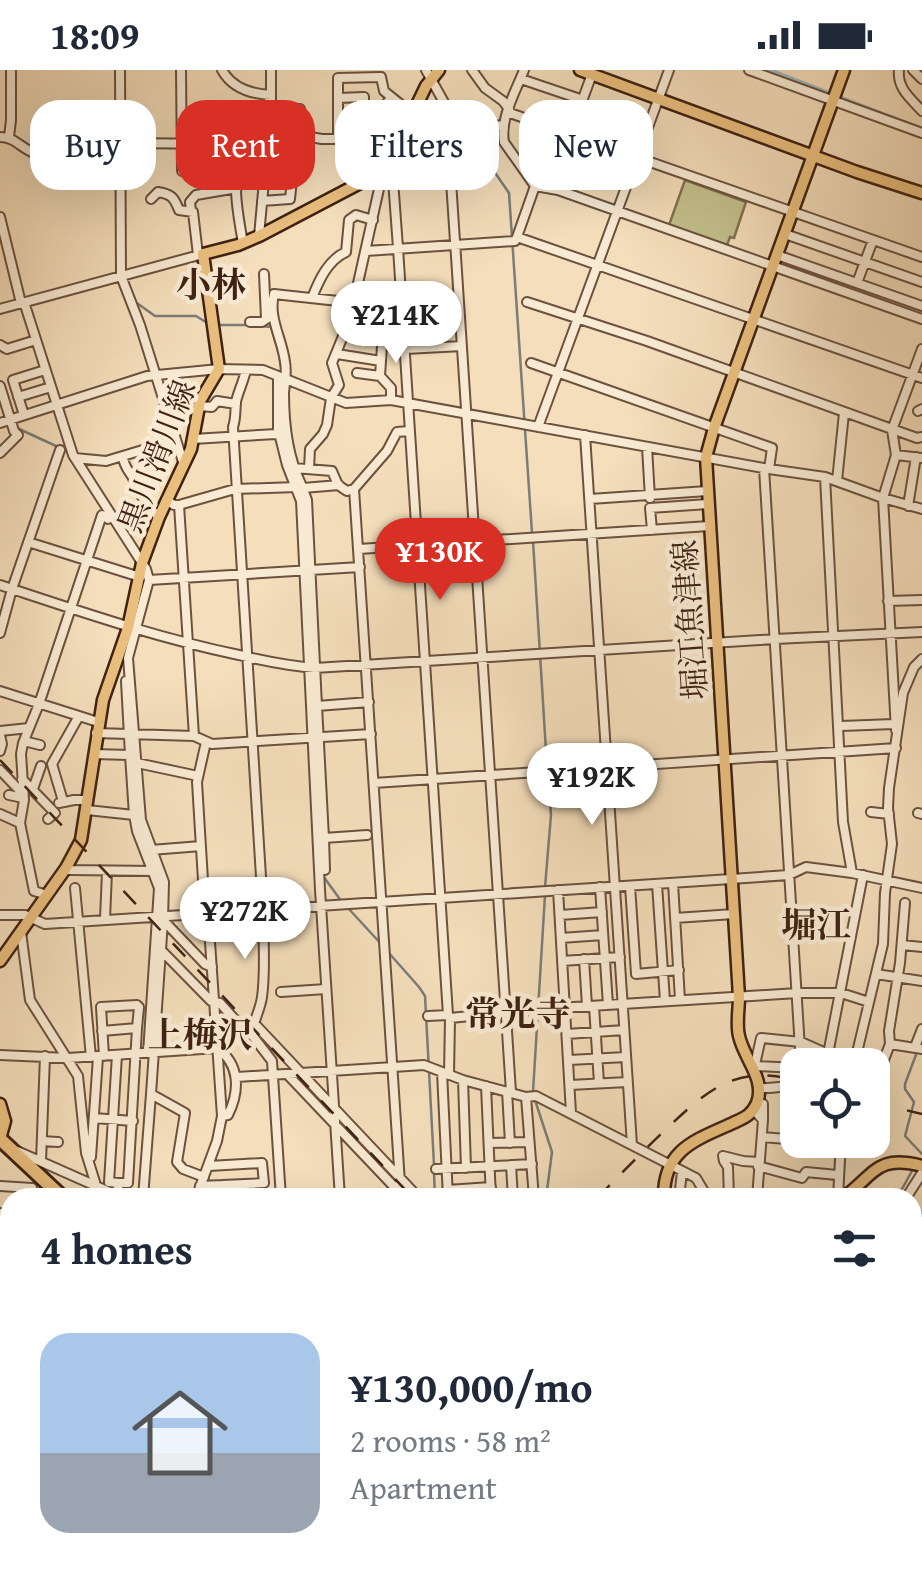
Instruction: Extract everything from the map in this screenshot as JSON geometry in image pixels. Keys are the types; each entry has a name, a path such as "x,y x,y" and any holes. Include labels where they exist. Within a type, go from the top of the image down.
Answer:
{"highway":[{"path":"1,1137 42,1188"},
{"path":"1,1137 52,1188"}],"main road":[{"path":"418,100 428,75 439,70"},
{"name":"堀江魚津線","path":"758,1107 755,1067 738,1032 706,457 844,70"},
{"path":"585,72 922,193"},
{"path":"200,255 259,236 345,190"},
{"name":"黒川滑川線","path":"0,958 47,896 81,840 97,728 108,683 132,629 144,579 142,564 158,517 184,465 198,406 219,369 200,255"},
{"path":"0,1104 5,1121 1,1137"},
{"path":"665,1188 670,1165 680,1150 758,1107"},
{"path":"853,1188 884,1163 911,1163 922,1169"}],"street":[{"path":"11,70 11,120 4,137 30,151"},
{"path":"120,70 120,100"},
{"path":"181,70 181,100"},
{"path":"222,70 230,82 261,100"},
{"path":"270,100 271,70"},
{"path":"472,70 484,88 504,101 508,111 519,115"},
{"path":"653,111 669,70"},
{"path":"749,70 834,96 922,134"},
{"path":"899,70 900,88 922,110"},
{"path":"913,70 922,78"},
{"path":"519,163 504,142 503,126 522,74 583,100 585,72"},
{"path":"363,78 364,97 338,98 338,78 382,74 384,91 394,100"},
{"path":"428,75 443,100"},
{"path":"499,126 503,126"},
{"path":"653,162 922,257"},
{"path":"120,190 121,276 184,465"},
{"path":"0,309 200,255 190,202 196,195 225,190"},
{"path":"237,190 243,243"},
{"path":"259,236 263,190"},
{"path":"290,190 293,219"},
{"path":"309,469 310,448 323,434 330,398 339,385 332,363 350,319 380,190"},
{"path":"394,190 448,1016 448,1188"},
{"path":"452,190 506,1012 510,1143"},
{"path":"366,251 515,240 534,190"},
{"path":"558,190 922,306"},
{"path":"538,427 623,190"},
{"path":"151,199 158,192 169,194 179,210 191,211"},
{"path":"262,200 290,199"},
{"path":"312,298 337,256 346,252 348,220 356,215 373,220"},
{"path":"0,217 23,302 75,458 142,564"},
{"path":"785,234 922,282"},
{"path":"517,236 917,377"},
{"path":"857,283 872,240"},
{"path":"904,275 911,253"},
{"path":"775,260 922,318"},
{"path":"264,274 270,318 284,355 278,429 299,486"},
{"path":"270,318 274,294 353,305"},
{"path":"527,302 892,430 922,437"},
{"path":"250,322 270,318"},
{"path":"350,319 380,327 383,332 380,376"},
{"path":"383,332 404,332"},
{"path":"0,345 7,349 36,340"},
{"path":"405,349 462,346"},
{"path":"898,734 894,724 883,498 896,454 892,430 917,377 922,349"},
{"path":"337,354 380,360"},
{"path":"532,363 772,448 767,469 775,638 800,1048"},
{"path":"24,415 13,380 46,370"},
{"path":"246,370 236,404 233,436 263,909 264,979 252,1035 270,1056 280,1188"},
{"path":"0,423 155,374 263,370 346,402 390,400 825,477 922,510"},
{"path":"357,373 380,376 391,388 390,400"},
{"path":"282,378 285,428 302,502 308,570 325,870"},
{"path":"0,386 18,435 0,453"},
{"path":"18,398 51,387"},
{"path":"198,406 212,407 217,401 236,404"},
{"path":"837,481 844,413"},
{"path":"294,468 332,471 339,485 348,491 387,451 397,432 409,431"},
{"path":"193,439 276,434"},
{"path":"585,435 632,1145"},
{"path":"75,458 103,461 176,440"},
{"path":"647,447 652,530"},
{"path":"0,634 4,604 60,450"},
{"path":"896,454 919,457 908,506"},
{"path":"122,457 124,469 158,517"},
{"path":"825,477 843,822 852,873"},
{"path":"166,500 179,505 236,489 339,485"},
{"path":"354,489 401,1188"},
{"path":"590,499 707,491"},
{"path":"650,508 708,504"},
{"path":"179,505 194,736"},
{"path":"47,896 34,891 20,823 21,754 102,516 112,517"},
{"path":"359,549 709,526"},
{"path":"28,542 144,579 360,567"},
{"path":"0,585 188,645 311,668 922,632"},
{"path":"888,601 922,600"},
{"path":"132,629 128,658 134,759 141,820 157,871"},
{"path":"124,656 132,733"},
{"path":"858,1048 885,926 892,844 890,788 903,693 914,667 922,659"},
{"path":"311,668 316,706 320,905 339,1188"},
{"path":"0,691 78,716 97,728 194,736 206,742 371,734"},
{"path":"316,706 369,702"},
{"path":"63,801 52,764 78,716"},
{"path":"841,726 894,724"},
{"path":"0,751 0,733 29,728"},
{"path":"167,748 168,734"},
{"path":"24,741 40,745"},
{"path":"200,1188 218,1142 222,1116 200,846 198,776 206,742"},
{"path":"374,783 896,748"},
{"path":"94,754 134,759 198,776"},
{"path":"134,759 137,831 165,888 144,1188"},
{"path":"9,794 30,801 42,766"},
{"path":"0,770 23,797"},
{"path":"22,779 55,813 48,820"},
{"path":"50,806 63,801 134,814"},
{"path":"871,812 889,814"},
{"path":"0,814 20,823"},
{"path":"324,838 367,835"},
{"path":"151,850 200,846"},
{"path":"0,915 25,915 44,924 162,917 790,875 806,867 922,888"},
{"path":"66,868 157,871"},
{"path":"105,919 107,872"},
{"path":"829,1048 863,875"},
{"path":"673,883 680,1000"},
{"path":"657,884 666,1001"},
{"path":"630,886 636,974 678,970"},
{"path":"76,888 98,1057"},
{"path":"600,888 608,1005"},
{"path":"558,890 571,1113"},
{"path":"888,1048 905,903"},
{"path":"560,915 602,912"},
{"path":"675,918 734,914"},
{"path":"151,1052 162,917"},
{"path":"162,917 212,967"},
{"path":"21,932 30,1000 78,1076 86,1152 96,1182"},
{"path":"561,938 604,935"},
{"path":"902,945 922,947"},
{"path":"161,950 238,1023"},
{"path":"562,961 620,957"},
{"path":"584,960 599,1083"},
{"path":"876,974 922,980"},
{"path":"281,992 326,988"},
{"path":"428,1016 798,993 841,993 870,1002"},
{"path":"137,1005 132,1120 119,1182 99,1181 91,1156 102,1032 100,1007 137,1005"},
{"path":"216,1024 253,1022 409,1188"},
{"path":"102,1032 138,1028"},
{"path":"890,1044 919,1048 922,1028"},
{"path":"567,1034 624,1030"},
{"path":"780,1066 755,1067 761,1038 801,1042 814,1048"},
{"path":"0,1054 68,1058 217,1048 228,1058 237,1077 231,1109 222,1116"},
{"path":"117,1055 114,1119 120,1188"},
{"path":"41,1161 46,1056"},
{"path":"568,1060 626,1056"},
{"path":"237,1077 431,1067 463,1080 526,1097 536,1096 696,1178 702,1188"},
{"path":"288,1075 394,1188"},
{"path":"463,1080 466,1168"},
{"path":"570,1085 627,1082"},
{"path":"485,1188 491,1187 486,1086"},
{"path":"759,1088 780,1089"},
{"path":"151,1094 185,1113 176,1162 183,1169 202,1182 264,1182 262,1163 209,1166"},
{"path":"526,1097 533,1188"},
{"path":"757,1188 764,1120 758,1107"},
{"path":"94,1118 132,1120"},
{"path":"1,1137 16,1150 102,1188"},
{"path":"762,1137 780,1138"},
{"path":"42,1141 58,1142"},
{"path":"489,1144 529,1142"},
{"path":"729,1188 724,1156 802,1178 806,1172 838,1175"},
{"path":"839,1188 841,1158"},
{"path":"436,1169 532,1164"},
{"path":"511,1165 512,1188"},
{"path":"51,1178 63,1172"},
{"path":"680,1188 682,1172"}],"shaded area":[{"path":"685,180 746,202 734,238 730,237 727,245 669,225"}],"waterway":[{"path":"767,70 919,129"},
{"path":"499,178 509,193 532,533"},
{"path":"134,301 155,316 196,316 209,324"},
{"path":"217,325 249,325"},
{"path":"262,326 271,327 282,373"},
{"path":"17,428 69,452"},
{"path":"533,541 547,767"},
{"path":"545,887 551,815 548,775"},
{"path":"323,876 342,902"},
{"path":"533,1092 545,895"},
{"path":"348,908 383,946"},
{"path":"388,952 425,996 434,1165"},
{"path":"917,1052 905,1084 914,1102 905,1136 922,1154"},
{"path":"535,1100 552,1152 547,1188"},
{"path":"903,1188 913,1169"},
{"path":"434,1173 435,1188"}],"railway":[{"path":"0,760 404,1188"},
{"path":"607,1188 709,1093 739,1078 780,1077"},
{"path":"890,1106 922,1114"}],"district":[{"name":"小林","path":"211,285"},
{"name":"堀江","path":"816,925"},
{"name":"常光寺","path":"518,1014"},
{"name":"上梅沢","path":"200,1035"}]}
